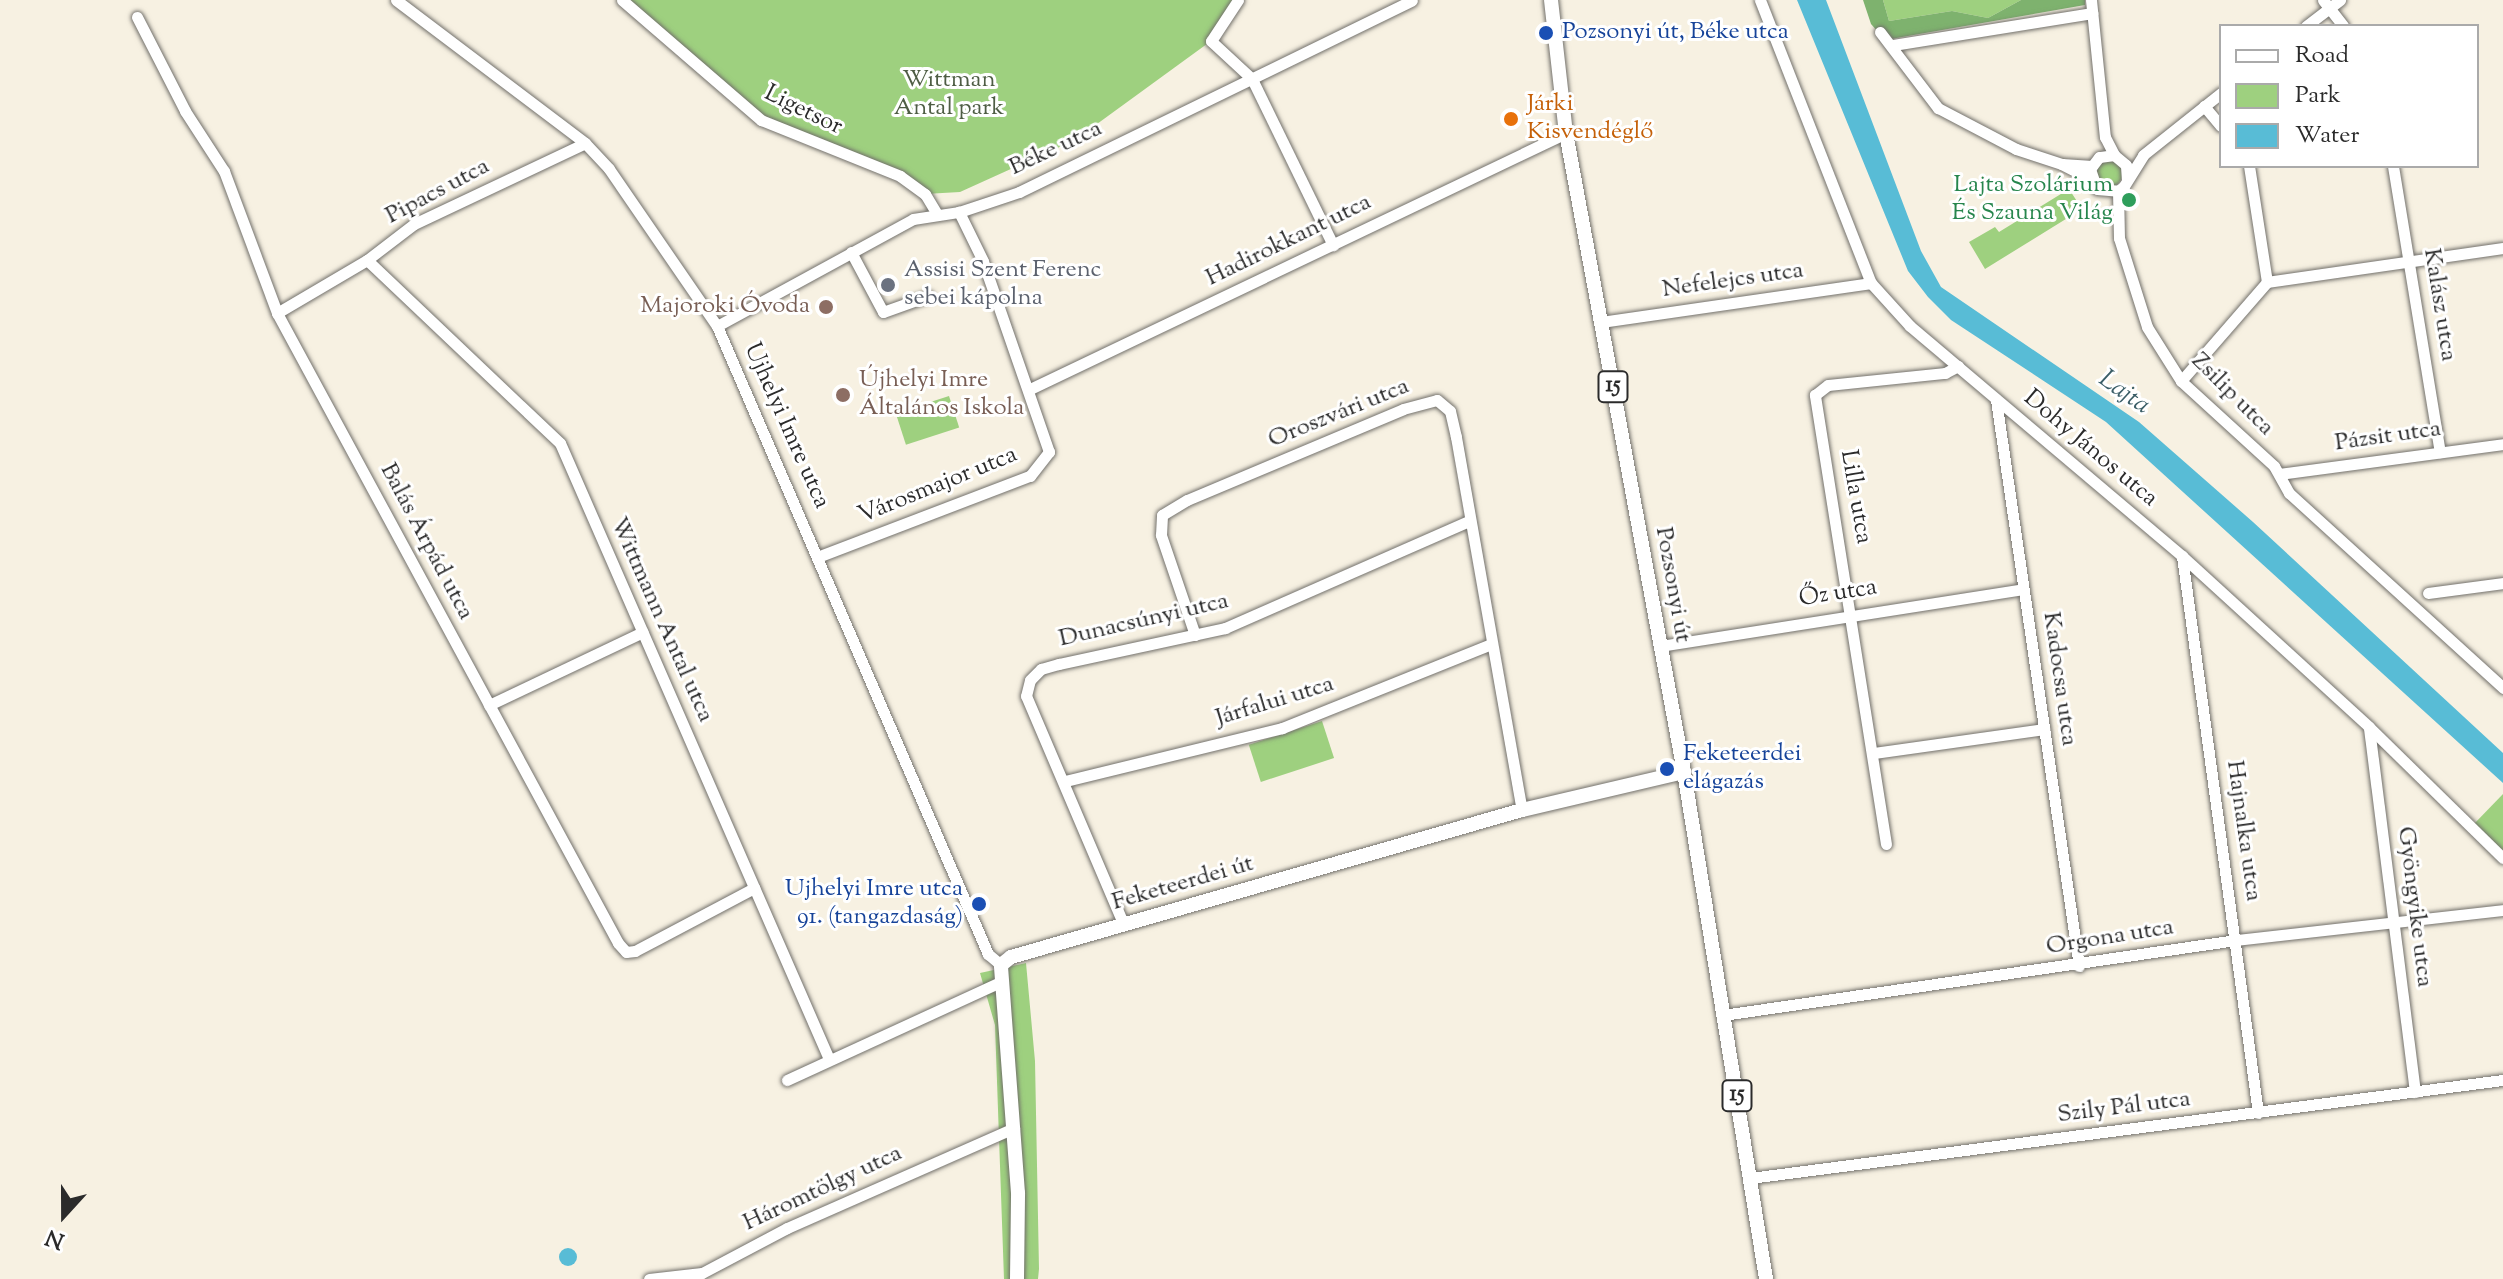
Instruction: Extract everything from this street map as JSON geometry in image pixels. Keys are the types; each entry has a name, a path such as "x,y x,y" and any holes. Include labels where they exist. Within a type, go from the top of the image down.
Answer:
{"main road":[{"name":"Pozsonyi út","path":"1551,0 1566,133 1684,772 1750,1178"},
{"name":"Feketeerdei út","path":"1001,965 1011,957 1123,923 1522,810 1684,772"},
{"path":"1001,965 1014,1128 1017,1279"},
{"name":"15","path":"1750,1178 1766,1279"}],"street":[{"name":"Ujhelyi Imre utca","path":"396,0 585,143 609,169 717,326 820,556 988,954 1001,965"},
{"name":"Ligetsor","path":"622,0 761,120 900,176 925,194 937,214"},
{"path":"1238,0 1211,41 1252,79 1333,245"},
{"name":"Béke utca","path":"717,326 913,219 959,212 1019,192 1412,0"},
{"name":"Dohy János utca","path":"1760,0 1871,283 1910,326 2182,556 2369,727 2503,858"},
{"path":"2308,24 2326,4 2340,0"},
{"path":"2326,4 2341,24"},
{"path":"1893,45 2092,6 2105,137 2091,179"},
{"name":"Balás Árpád utca","path":"137,17 185,111 224,171 277,313 624,951 635,951 754,888"},
{"path":"1880,32 1893,45 1911,78 1938,108 1983,134 2062,164 2091,179 2114,209"},
{"path":"2114,209 2118,191 2143,155 2219,95"},
{"path":"2204,106 2219,124"},
{"name":"Hadirokkant utca","path":"1030,389 1566,133"},
{"path":"2105,137 2118,157 2127,180"},
{"name":"Pipacs utca","path":"277,313 367,260 414,224 585,143"},
{"path":"2062,164 2143,155"},
{"path":"2249,168 2267,282"},
{"name":"Kalász utca","path":"2393,168 2440,452"},
{"path":"2103,192 2118,191"},
{"name":"Zsilip utca","path":"2114,209 2147,327 2181,381 2279,474 2289,493 2503,688"},
{"name":"Városmajor utca","path":"820,556 1030,476 1049,452 1030,389 959,212"},
{"path":"2181,381 2267,282 2503,248"},
{"path":"851,252 883,312 928,296"},
{"name":"Wittmann Antal utca","path":"367,260 544,422 560,443 829,1059"},
{"name":"Nefelejcs utca","path":"1601,322 1871,283"},
{"name":"Lilla utca","path":"1886,844 1853,614 1815,395 1828,385 1945,373 1958,366"},
{"name":"Oroszvári utca","path":"1195,635 1161,535 1162,515 1187,500 1403,409 1437,400 1450,411 1522,810"},
{"name":"Kadocsa utca","path":"1996,400 2079,966"},
{"name":"Pázsit utca","path":"2279,474 2503,444"},
{"name":"Dunacsúnyi utca","path":"1123,923 1065,781 1026,696 1030,680 1050,666 1195,635 1298,598 1469,521"},
{"name":"Hajnalka utca","path":"2182,556 2258,1113"},
{"path":"2428,593 2503,583"},
{"name":"Őz utca","path":"1660,646 2023,589"},
{"path":"489,705 643,632"},
{"name":"Járfalui utca","path":"1065,781 1282,728 1491,644"},
{"name":"Gyöngyike utca","path":"2369,727 2415,1092"},
{"path":"1874,753 2044,729"},
{"name":"Orgona utca","path":"1723,1015 2079,966 2236,940 2503,910"},
{"path":"787,1080 1002,981"},
{"name":"Szily Pál utca","path":"1750,1178 2503,1080"},
{"name":"Háromtölgy utca","path":"649,1279 702,1273 787,1228 1014,1128"}],"green space":[{"name":"Wittman Antal park","path":"626,0 1239,0 1211,41 1075,140 960,192 925,194 900,176 761,120"},
{"path":"1863,0 1883,0 1889,21 1952,11 1988,18 2021,0 2085,0 2085,5 1885,40 1871,24"},
{"path":"1883,0 2021,0 1988,18 1952,11 1889,21"},
{"path":"2109,161 2118,165 2122,174 2118,183 2109,187 2100,183 2096,174 2100,165"},
{"path":"2069,189 2082,209 1985,269 1969,242 1995,227 1999,232"},
{"path":"949,396 959,427 906,445 896,413"},
{"path":"1322,721 1334,758 1261,782 1249,745"},
{"path":"2503,794 2503,854 2473,825"},
{"path":"1026,963 1035,1061 1039,1269 1038,1279 1004,1279 995,1025 980,973"}],"water":[{"name":"Lajta","path":"1797,0 1826,0 1921,251 1941,287 2139,422 2253,522 2503,753 2503,783 2106,422 1951,320 1928,297 1908,271"},
{"path":"564,1248 572,1248 577,1257 575,1264 564,1266 559,1261 559,1253"}],"place":[{"name":"Pozsonyi út, Béke utca","path":"1546,33"},
{"name":"Járki Kisvendéglő","path":"1511,119"},
{"name":"Lajta Szolárium És Szauna Világ","path":"2129,200"},
{"name":"Assisi Szent Ferenc sebei kápolna","path":"888,285"},
{"name":"Majoroki Óvoda","path":"826,307"},
{"name":"Újhelyi Imre Általános Iskola","path":"843,395"},
{"name":"Feketeerdei elágazás","path":"1667,769"},
{"name":"Ujhelyi Imre utca 91. (tangazdaság)","path":"979,904"}]}
